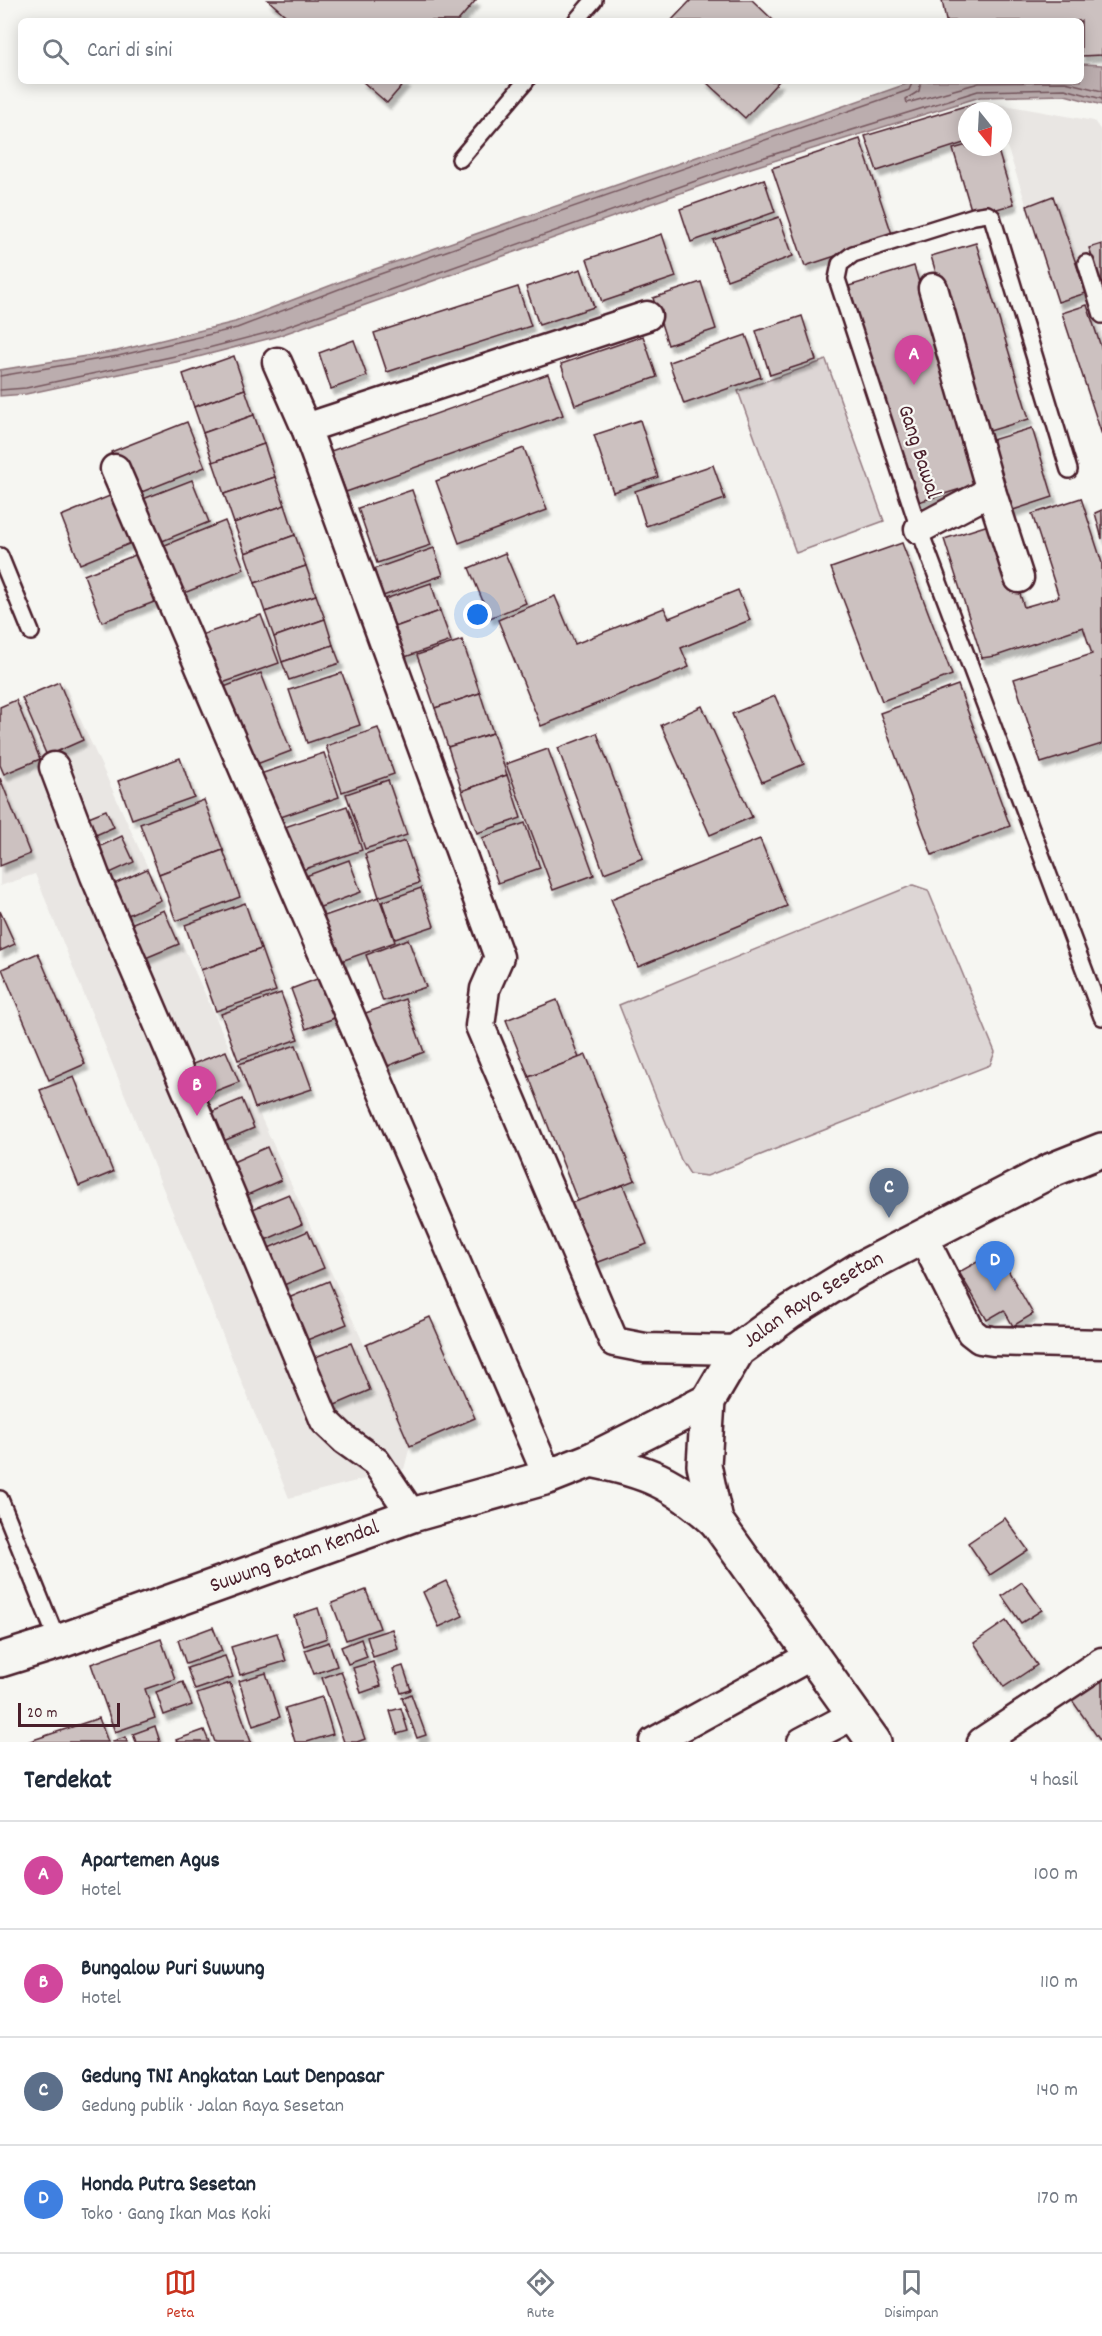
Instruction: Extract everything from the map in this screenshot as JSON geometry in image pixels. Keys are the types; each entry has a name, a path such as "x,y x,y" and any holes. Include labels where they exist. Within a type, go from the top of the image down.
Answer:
{"street":[{"path":"933,288 991,491 1019,578"},
{"path":"306,428 647,316"},
{"path":"277,362 306,428 499,957 485,989 480,1026 614,1342 645,1348 738,1350"},
{"path":"115,469 548,1477"},
{"path":"919,529 991,491"},
{"path":"54,767 95,876 325,1421 345,1440 376,1462 412,1515"},
{"name":"Jalan Raya Sesetan","path":"874,1742 716,1521 704,1465 708,1401 738,1350 790,1312 858,1270 1053,1170 1102,1150"},
{"path":"923,1237 970,1332 980,1339 1102,1344"},
{"name":"Suwung Batan Kendal","path":"0,1660 58,1642 412,1515 548,1477 591,1460 708,1401"},
{"path":"591,1460 627,1467 668,1483 716,1521"},
{"path":"654,1742 812,1655"},
{"path":"982,1742 1102,1662"},
{"path":"802,1742 855,1714"}],"lane":[{"path":"579,18 594,0"},
{"path":"460,159 523,84"},
{"name":"Gang Bawal","path":"1069,470 992,217 987,214 974,216 854,254 840,264 837,279 919,529 1102,1017"},
{"path":"1086,264 1102,315"},
{"path":"0,556 31,632"},
{"path":"0,1498 58,1642"}],"shaded area":[{"path":"1012,106 1094,121 1102,132 1102,435 1010,156"},
{"path":"826,360 884,521 796,553 738,391"},
{"path":"64,683 410,1446 404,1469 289,1498 35,874 0,886 0,710"},
{"path":"913,885 928,890 995,1052 990,1065 707,1176 690,1174 681,1160 619,1005"}],"water":[{"path":"1084,64 1102,65 1102,105 1065,95 980,97 958,102 751,168 275,337 190,359 26,394 0,396 0,370 117,351 235,322 358,275 906,84 1084,84"}],"building":[{"path":"268,0 476,0 461,18 289,18"},
{"path":"691,0 752,0 771,18 674,18"},
{"path":"942,0 1102,0 1102,55 1084,56 1084,18 945,18"},
{"path":"365,84 403,84 387,103"},
{"path":"708,84 776,84 745,118"},
{"path":"958,108 958,145 877,171 865,136"},
{"path":"860,139 893,237 805,266 772,168"},
{"path":"958,148 958,156 1000,156 1014,204 973,216 953,149"},
{"path":"764,179 775,212 691,242 680,209"},
{"path":"1053,196 1086,293 1058,302 1027,206"},
{"path":"779,217 793,256 727,280 713,240"},
{"path":"662,234 676,277 602,302 587,259"},
{"path":"976,243 1029,419 983,433 931,256"},
{"path":"1102,244 1102,287 1089,248"},
{"path":"914,266 980,483 915,503 849,286"},
{"path":"581,269 594,307 539,325 526,287"},
{"path":"701,282 716,329 668,345 653,298"},
{"path":"518,287 531,326 387,372 374,333"},
{"path":"1087,305 1102,350 1102,435 1062,313"},
{"path":"802,316 816,360 770,375 756,331"},
{"path":"746,335 761,377 684,404 669,362"},
{"path":"643,336 657,377 575,405 561,364"},
{"path":"354,340 367,376 331,389 319,353"},
{"path":"234,356 245,389 194,407 183,374"},
{"path":"548,374 563,415 346,492 331,451"},
{"path":"245,389 254,415 203,433 194,407"},
{"path":"254,415 264,444 213,462 203,433"},
{"path":"640,420 658,477 613,492 594,435"},
{"path":"187,422 205,467 129,497 111,452"},
{"path":"1032,428 1053,497 1004,513 982,443"},
{"path":"264,444 275,477 224,494 213,462"},
{"path":"524,448 547,510 459,543 436,481"},
{"path":"713,465 725,499 646,526 635,491"},
{"path":"275,477 285,505 234,523 224,494"},
{"path":"192,480 209,522 155,544 138,501"},
{"path":"412,490 431,545 377,563 358,508"},
{"path":"117,493 136,541 80,564 61,516"},
{"path":"1081,498 1102,563 1102,744 1041,763 1014,679 1092,654 1083,627 996,656 982,658 944,539 998,522 1024,607 1059,597 1032,514"},
{"path":"285,505 295,535 245,553 234,523"},
{"path":"1102,510 1102,539 1095,513"},
{"path":"225,521 244,569 174,597 155,549"},
{"path":"295,535 306,566 255,583 245,553"},
{"path":"902,543 952,675 882,701 831,568"},
{"path":"434,548 443,575 383,596 374,569"},
{"path":"143,552 162,599 102,622 84,575"},
{"path":"505,553 526,603 490,618 469,568"},
{"path":"306,566 316,595 265,612 255,583"},
{"path":"431,583 440,611 395,627 385,599"},
{"path":"738,590 750,620 681,648 689,667 541,726 498,620 555,596 575,644 664,608 669,618"},
{"path":"316,595 325,619 274,637 265,612"},
{"path":"440,611 451,641 405,657 395,627"},
{"path":"261,615 279,663 214,686 195,637"},
{"path":"325,619 333,645 282,662 274,637"},
{"path":"462,640 480,693 435,708 417,655"},
{"path":"333,645 340,663 289,680 282,662"},
{"path":"261,673 291,751 254,765 224,687"},
{"path":"342,673 360,725 307,743 289,690"},
{"path":"59,682 83,740 47,756 22,698"},
{"path":"958,685 1010,826 932,855 880,713"},
{"path":"480,693 493,733 448,747 435,708"},
{"path":"775,696 804,764 762,782 732,714"},
{"path":"16,700 40,759 4,774 0,765 0,707"},
{"path":"702,706 752,817 710,835 661,725"},
{"path":"378,728 394,774 342,792 326,746"},
{"path":"493,733 507,775 462,791 448,747"},
{"path":"597,733 643,858 604,873 558,748"},
{"path":"548,749 594,875 553,890 506,764"},
{"path":"324,753 339,797 269,821 254,776"},
{"path":"180,758 194,797 132,819 118,781"},
{"path":"507,775 521,818 477,833 462,791"},
{"path":"0,778 30,854 0,866"},
{"path":"388,780 407,835 365,849 346,794"},
{"path":"204,800 223,850 159,874 140,824"},
{"path":"347,806 362,850 290,874 276,830"},
{"path":"106,810 114,827 89,838 81,820"},
{"path":"525,823 540,868 498,883 482,838"},
{"path":"122,836 134,862 99,878 88,852"},
{"path":"760,839 787,906 638,967 611,899"},
{"path":"405,841 419,883 379,897 365,854"},
{"path":"223,850 240,897 176,921 159,874"},
{"path":"349,860 361,892 307,912 295,880"},
{"path":"147,869 161,900 117,920 103,889"},
{"path":"421,888 434,926 395,939 382,902"},
{"path":"379,897 395,942 330,965 313,920"},
{"path":"245,903 261,949 201,970 185,925"},
{"path":"164,910 179,944 136,962 121,928"},
{"path":"0,911 15,944 0,951"},
{"path":"408,939 426,987 383,1001 366,955"},
{"path":"261,949 276,991 216,1011 201,970"},
{"path":"38,953 85,1064 49,1080 2,969"},
{"path":"330,974 345,1014 306,1029 291,989"},
{"path":"281,993 298,1039 238,1060 221,1014"},
{"path":"405,999 424,1052 380,1069 360,1015"},
{"path":"557,1000 579,1058 529,1077 506,1020"},
{"path":"296,1045 312,1089 255,1108 239,1064"},
{"path":"226,1051 239,1082 195,1099 183,1068"},
{"path":"586,1055 635,1180 578,1202 529,1077"},
{"path":"74,1077 113,1172 79,1186 40,1090"},
{"path":"242,1099 254,1128 214,1145 202,1116"},
{"path":"267,1147 281,1180 238,1199 224,1166"},
{"path":"623,1185 647,1244 596,1263 571,1203"},
{"path":"289,1194 302,1224 256,1244 243,1213"},
{"path":"308,1231 324,1268 272,1290 257,1253"},
{"path":"997,1251 1033,1314 1013,1326 1004,1310 987,1320 959,1272"},
{"path":"329,1281 347,1324 297,1344 279,1302"},
{"path":"430,1317 475,1418 410,1446 366,1345"},
{"path":"351,1343 370,1390 328,1408 308,1360"},
{"path":"1005,1518 1028,1550 990,1575 968,1543"},
{"path":"446,1581 463,1616 439,1627 423,1592"},
{"path":"1022,1582 1042,1610 1021,1623 1002,1596"},
{"path":"366,1590 380,1628 346,1640 332,1603"},
{"path":"318,1608 327,1638 304,1646 294,1616"},
{"path":"1006,1621 1037,1665 1004,1687 974,1643"},
{"path":"213,1627 222,1651 186,1664 178,1640"},
{"path":"392,1629 398,1649 373,1657 367,1637"},
{"path":"277,1633 286,1661 240,1675 231,1647"},
{"path":"161,1639 175,1679 145,1689 155,1718 115,1732 91,1664"},
{"path":"361,1639 367,1657 348,1664 341,1647"},
{"path":"329,1642 337,1666 314,1674 305,1650"},
{"path":"225,1656 233,1677 195,1690 187,1668"},
{"path":"373,1662 381,1686 361,1693 353,1668"},
{"path":"403,1666 411,1690 401,1693 393,1669"},
{"path":"341,1671 365,1739 357,1742 344,1742 322,1678"},
{"path":"266,1673 280,1717 253,1726 239,1681"},
{"path":"1102,1673 1102,1742 1101,1742 1069,1696"},
{"path":"183,1682 192,1705 164,1715 156,1692"},
{"path":"230,1683 251,1742 215,1742 197,1694"},
{"path":"411,1694 426,1735 417,1738 402,1698"},
{"path":"322,1697 333,1734 307,1742 295,1742 285,1708"},
{"path":"401,1708 408,1731 397,1734 390,1711"},
{"path":"99,1718 108,1742 27,1742"},
{"path":"155,1726 160,1742 136,1742 133,1734"},
{"path":"204,1730 209,1742 177,1742 176,1740"},
{"path":"126,1737 127,1742 113,1742 113,1741"}],"place":[{"name":"Apartemen Agus","path":"914,385"},
{"name":"Bungalow Puri Suwung","path":"197,1116"},
{"name":"Gedung TNI Angkatan Laut Denpasar","path":"889,1218"},
{"name":"Honda Putra Sesetan","path":"995,1291"}]}
